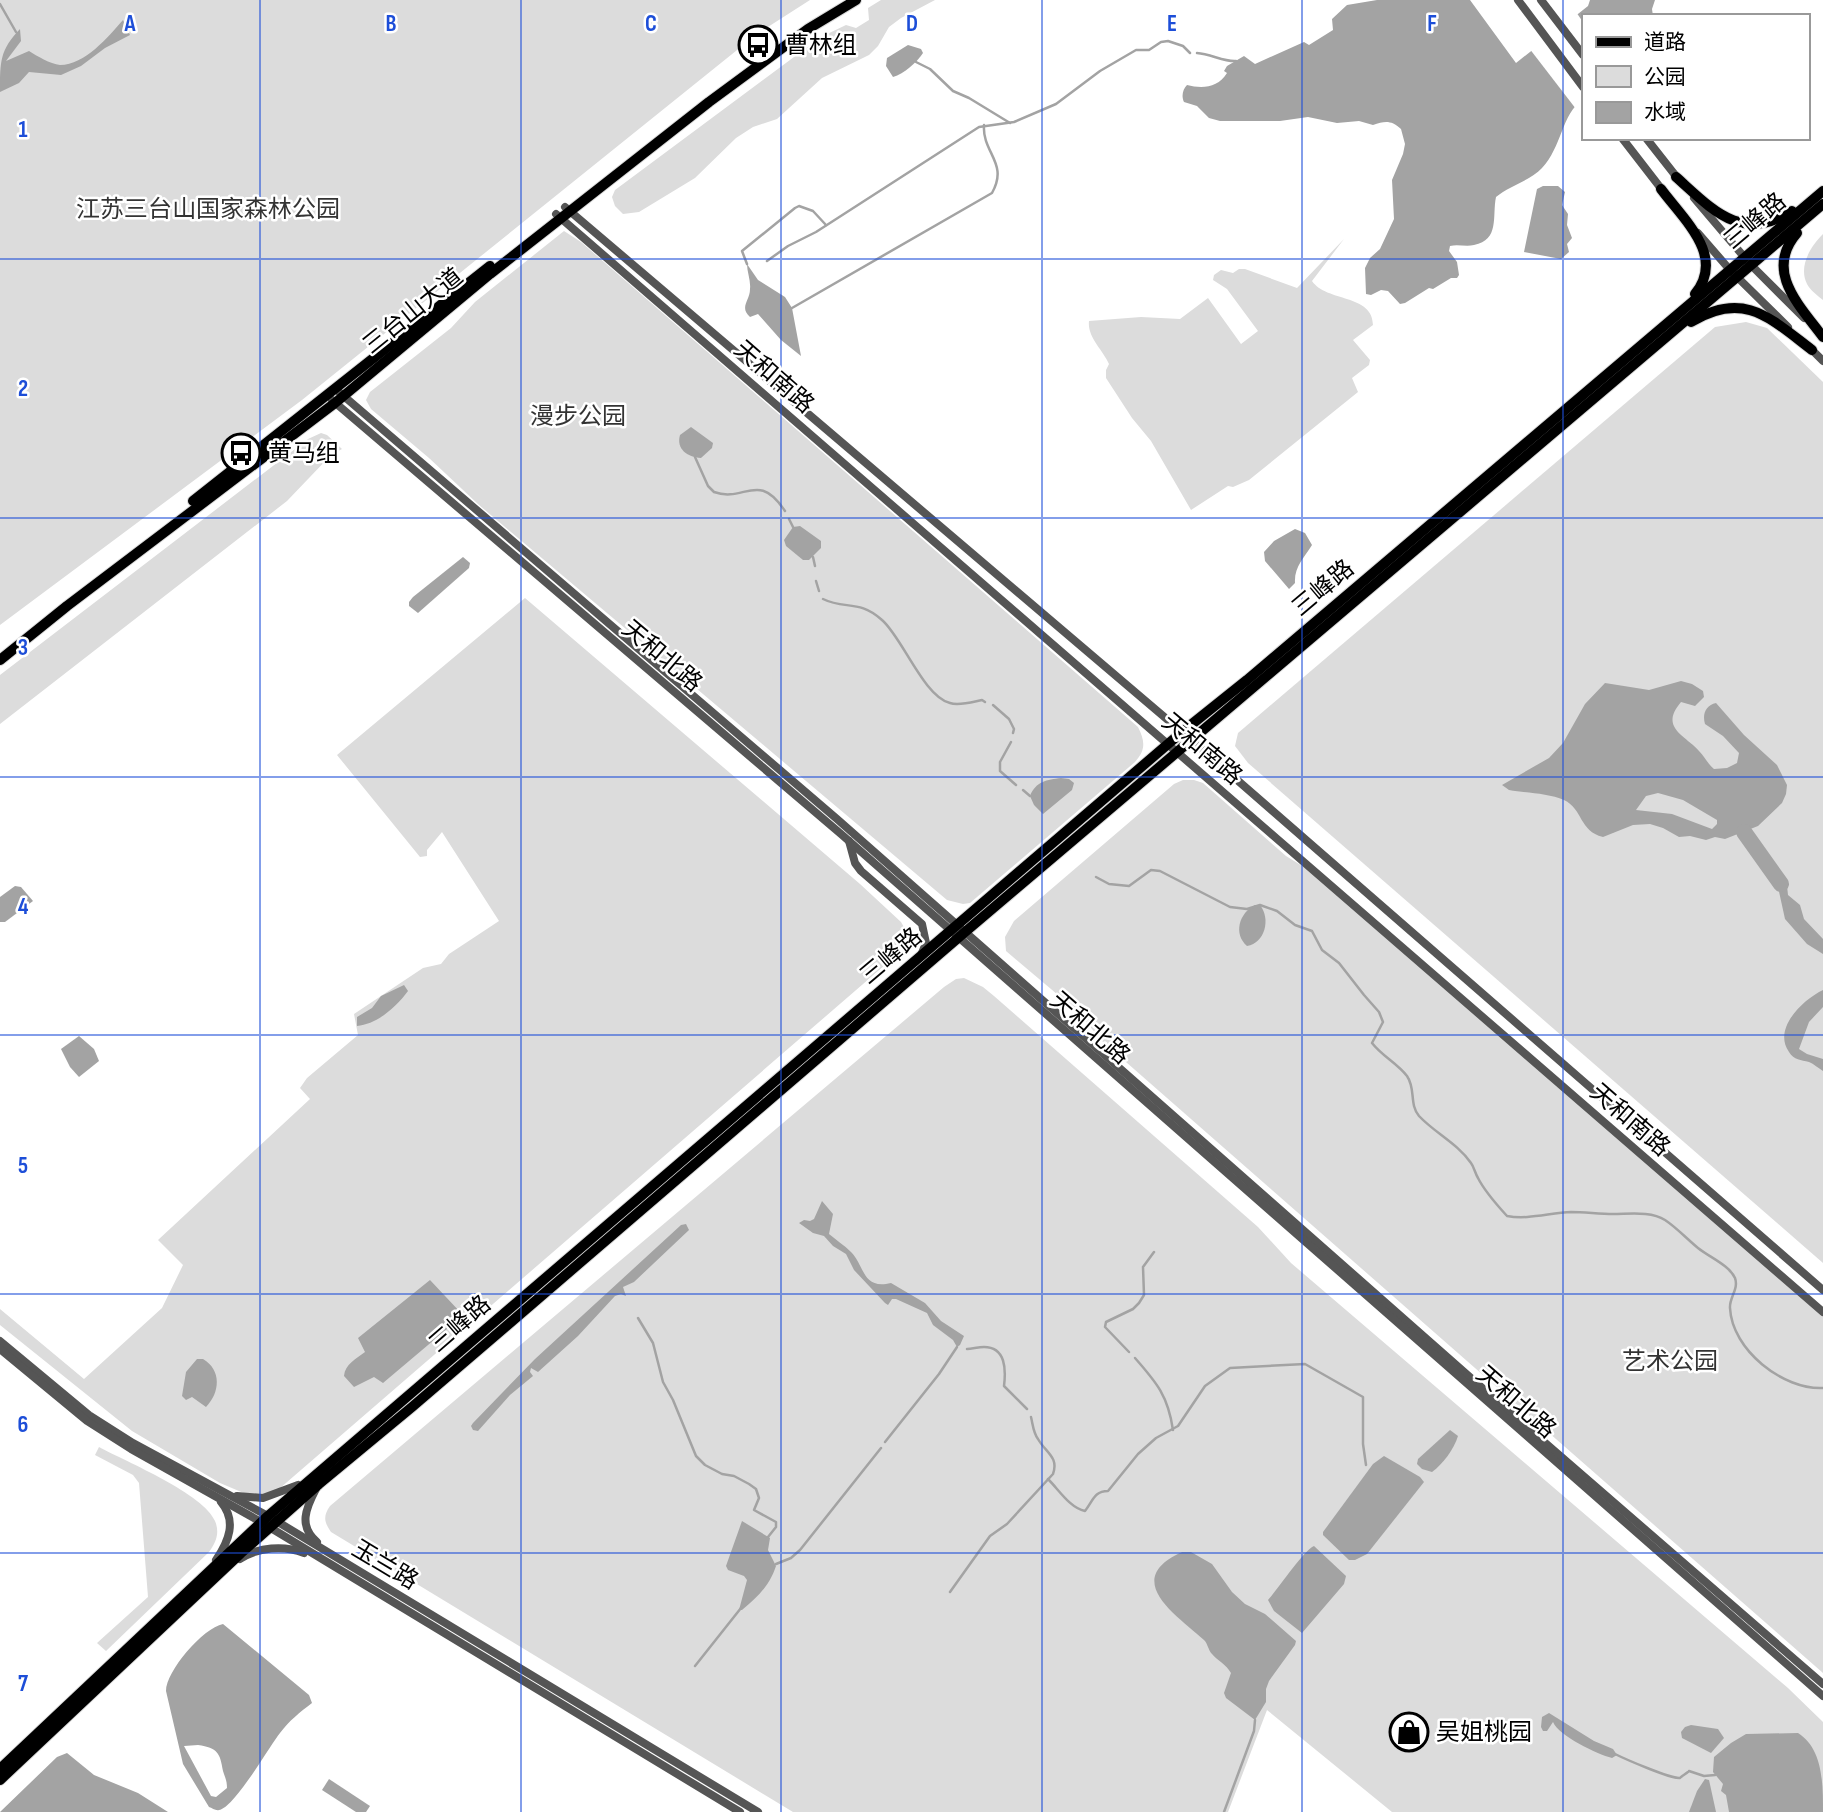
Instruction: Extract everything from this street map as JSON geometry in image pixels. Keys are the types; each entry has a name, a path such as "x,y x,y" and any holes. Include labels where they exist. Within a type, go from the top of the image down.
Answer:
{"main road":[{"name":"三台山大道","path":"0,660 335,396 711,92 845,0"},
{"name":"三台山大道","path":"563,213 808,29 856,0"},
{"path":"1676,177 1714,211 1743,225 1774,221 1823,190"},
{"path":"1659,337 1703,285 1708,262 1703,246 1661,189"},
{"name":"三峰路","path":"0,1769 316,1480 918,960 959,932 1178,753 1747,261 1823,190"},
{"path":"1823,205 1790,241 1783,269 1792,296 1823,337"},
{"name":"三峰路","path":"1747,261 1823,205"},
{"path":"1659,337 1718,308 1730,306 1766,316 1811,350"},
{"name":"三峰路","path":"316,1480 753,1117 1182,732 1659,337"},
{"name":"三台山大道","path":"0,651 335,396"},
{"name":"三峰路","path":"0,1780 213,1573"}],"street":[{"path":"1518,0 1582,87"},
{"path":"1541,0 1582,54"},
{"path":"1624,140 1661,189 1733,273 1823,361"},
{"path":"1648,140 1747,261 1823,337"},
{"name":"天和南路","path":"563,213 1182,732 1823,1290"},
{"name":"天和南路","path":"563,213 1167,745 1823,1312"},
{"name":"天和北路","path":"335,396 849,841 959,932 1823,1684"},
{"name":"天和北路","path":"335,396 829,813 959,932 1823,1696"},
{"path":"849,841 855,863 862,871 922,924 926,943 918,960"},
{"name":"玉兰路","path":"0,1341 89,1415 207,1487"},
{"name":"玉兰路","path":"0,1349 87,1421 269,1522 740,1812"},
{"path":"207,1487 236,1496 264,1498 316,1480"},
{"path":"316,1480 304,1520 313,1539 333,1561"},
{"path":"207,1487 228,1511 230,1521 229,1536 213,1573"},
{"path":"213,1573 246,1555 264,1549 297,1550 333,1561"},
{"name":"玉兰路","path":"333,1561 758,1812"}],"green space":[{"name":"江苏三台山国家森林公园","path":"0,0 810,0 757,34 302,400 0,625"},
{"path":"881,0 935,0 889,27 869,55 822,78 777,119 753,127 736,138 695,178 639,212 623,214 615,206 612,197 615,190 821,37 846,25 856,28 869,20 868,8"},
{"name":"漫步公园","path":"564,231 581,242 1138,727 1143,745 1135,762 970,903 947,900 479,505 371,409 366,400 370,392 451,328 475,302"},
{"path":"1823,234 1823,300 1808,286 1804,270 1810,250"},
{"path":"1344,239 1312,281 1327,292 1357,303 1371,315 1373,325 1353,340 1370,360 1369,365 1352,378 1358,392 1249,480 1233,487 1228,486 1191,510 1151,441 1106,378 1109,364 1093,338 1089,321 1141,317 1180,319 1208,298 1241,344 1258,331 1227,289 1213,280 1214,275 1221,270 1233,273 1245,269 1297,288"},
{"path":"1746,322 1767,328 1823,382 1823,1263 1248,763 1235,746 1238,733 1715,327"},
{"path":"321,433 342,449 331,455 287,501 0,724 0,675 308,439"},
{"path":"525,598 860,884 901,922 905,929 907,946 279,1489 265,1495 246,1494 220,1483 132,1431 0,1325 0,1309 84,1379 162,1308 183,1265 158,1240 310,1099 300,1088 307,1078 358,1035 354,1014 423,968 441,964 449,954 499,921 442,832 427,850 427,856 420,857 337,755"},
{"name":"艺术公园","path":"1183,780 1203,783 1286,856 1312,872 1823,1316 1823,1673 1102,1041 1077,1011 1006,951 1005,937 1014,921 1174,784"},
{"path":"964,978 994,996 1258,1227 1291,1263 1788,1688 1823,1722 1823,1812 1392,1812 1267,1710 1228,1812 793,1812 331,1532 325,1519 330,1506 944,987 956,979"},
{"path":"99,1447 163,1479 196,1500 215,1521 217,1530 209,1552 106,1651 97,1643 148,1597 139,1483 133,1475 95,1455"}],"water":[{"path":"1377,0 1470,0 1516,63 1588,6 1590,0 1655,0 1653,14 1582,14 1582,100 1570,114 1549,160 1526,180 1496,197 1493,226 1488,238 1474,245 1450,246 1449,251 1457,262 1457,278 1451,278 1433,289 1429,288 1400,304 1388,291 1366,294 1365,268 1370,258 1380,249 1394,219 1392,180 1405,144 1401,129 1388,122 1373,125 1359,121 1337,123 1308,117 1280,121 1220,121 1209,118 1197,106 1184,102 1183,97 1187,85 1204,87 1219,82 1227,73 1224,71 1227,66 1244,56 1255,64 1304,42 1309,45 1333,30 1332,19 1347,5"},
{"path":"123,20 130,35 105,48 81,66 61,75 29,72 19,83 0,92 2,57 8,43 20,29 21,41 6,61 29,51 60,65 69,64 87,55"},
{"path":"908,45 921,49 923,53 910,67 893,77 886,66 887,58"},
{"path":"1543,186 1558,186 1565,192 1562,205 1568,214 1567,225 1572,238 1567,244 1569,252 1561,259 1524,252 1537,189"},
{"path":"747,264 758,280 785,297 792,308 801,356 781,340 758,314 750,317 745,310 750,293"},
{"path":"691,427 713,443 712,448 701,458 687,454 681,448 680,435"},
{"path":"800,526 821,541 821,548 809,560 803,560 786,546 784,540 793,527"},
{"path":"1295,529 1305,533 1312,545 1298,567 1295,583 1289,589 1265,561 1264,552 1274,541"},
{"path":"463,557 470,563 469,568 418,613 409,606 413,597"},
{"path":"1681,681 1703,691 1704,697 1695,706 1681,702 1673,718 1676,730 1714,769 1727,768 1737,763 1739,753 1723,736 1705,724 1706,710 1716,703 1744,735 1777,765 1787,785 1782,803 1758,826 1725,839 1679,837 1650,824 1633,825 1603,837 1589,830 1575,809 1564,800 1509,790 1502,785 1549,758 1563,743 1585,704 1605,683 1649,690","holes":["1658,793 1683,800 1717,820 1717,824 1712,829 1672,814 1636,810 1646,796"]},
{"path":"1061,778 1074,783 1072,790 1043,814 1034,805 1030,796 1032,791 1042,782"},
{"path":"1783,882 1787,886 1788,895 1800,905 1804,919 1823,939 1823,954 1807,944 1785,919 1778,887"},
{"path":"15,886 21,887 33,901 5,922 0,922 0,897"},
{"path":"1255,905 1260,905 1263,911 1264,930 1258,940 1247,946 1240,936 1240,924 1245,913"},
{"path":"404,985 408,991 393,1008 372,1022 357,1026 357,1017 372,1008 381,996"},
{"path":"1823,990 1823,1007 1809,1022 1799,1049 1823,1059 1823,1071 1791,1055 1784,1033 1799,1007"},
{"path":"79,1036 94,1049 99,1061 79,1077 70,1067 61,1049"},
{"path":"822,1201 833,1214 829,1234 851,1252 869,1280 874,1283 891,1283 925,1303 941,1321 964,1336 960,1345 957,1347 953,1340 933,1325 927,1313 896,1299 892,1299 888,1305 885,1303 854,1270 846,1254 824,1236 813,1233 799,1223 814,1219"},
{"path":"686,1224 689,1230 634,1282 623,1287 626,1296 615,1296 578,1336 538,1372 531,1368 533,1376 510,1395 478,1431 473,1430 473,1423 535,1359 681,1225"},
{"path":"430,1280 461,1313 460,1318 383,1383 374,1377 354,1387 344,1376 349,1365 365,1352 358,1338"},
{"path":"197,1359 203,1359 209,1364 216,1375 216,1389 206,1407 192,1397 186,1400 182,1396 186,1372"},
{"path":"1450,1430 1458,1436 1448,1456 1432,1472 1422,1469 1417,1464 1418,1459"},
{"path":"1384,1456 1424,1482 1367,1554 1349,1560 1323,1532 1373,1464"},
{"path":"742,1521 770,1538 768,1550 776,1566 762,1591 739,1610 747,1580 744,1576 728,1570 726,1566"},
{"path":"1314,1546 1346,1576 1344,1584 1302,1633 1274,1611 1268,1600"},
{"path":"1182,1552 1191,1552 1212,1564 1232,1592 1245,1604 1265,1614 1296,1641 1269,1681 1266,1702 1255,1720 1226,1698 1224,1693 1231,1673 1227,1667 1211,1652 1204,1640 1160,1598 1155,1586 1156,1574 1164,1563"},
{"path":"223,1624 309,1695 312,1703 283,1729 242,1788 225,1807 218,1810 209,1807 183,1764 166,1691 179,1662 196,1642","holes":["184,1746 205,1746 217,1752 226,1781 227,1788 216,1797 211,1796"]},
{"path":"1549,1713 1594,1741 1613,1749 1617,1755 1612,1758 1588,1749 1563,1733 1553,1722 1547,1731 1543,1731 1542,1717"},
{"path":"1691,1725 1718,1729 1724,1738 1711,1753 1682,1738 1681,1732"},
{"path":"1798,1733 1817,1757 1822,1778 1823,1812 1729,1812 1726,1795 1721,1791 1723,1784 1713,1772 1714,1757 1746,1734"},
{"path":"67,1753 94,1775 138,1793 168,1812 0,1812 57,1757"},
{"path":"329,1779 370,1806 366,1812 356,1812 322,1790"},
{"path":"1705,1779 1709,1780 1716,1812 1689,1812 1697,1791"}],"pier":[{"path":"1576,12 1582,21 1582,104 1576,109 1529,48"}],"waterway":[{"path":"0,4 16,32"},
{"path":"767,261 979,127 1014,122 1056,104 1100,71 1136,50 1149,50 1168,41 1183,46 1190,53"},
{"path":"1197,53 1236,61"},
{"path":"916,62 930,69 953,91 1010,123"},
{"path":"792,308 992,193 998,174 984,135 984,125"},
{"path":"747,264 742,251 799,206 813,211 826,225"},
{"path":"695,457 708,486 714,492 767,492 785,511"},
{"path":"789,519 793,527"},
{"path":"813,557 815,566"},
{"path":"816,581 819,591"},
{"path":"823,599 866,609 882,620 890,628 922,679 940,698 954,704 982,700 985,702"},
{"path":"993,705 1009,719 1013,733"},
{"path":"1011,742 1000,762 1000,771 1016,785"},
{"path":"1023,790 1030,796"},
{"path":"1744,832 1781,884"},
{"path":"1096,877 1109,884 1129,886 1151,870 1160,871 1230,907 1247,909 1260,905 1277,911 1295,925 1312,931 1322,950 1339,963 1379,1012 1383,1022 1372,1043 1407,1076 1414,1107 1419,1116 1466,1156 1484,1188 1507,1216 1531,1217 1571,1212 1653,1215 1665,1220 1732,1273 1736,1282 1730,1304 1733,1324 1750,1352 1777,1375 1808,1387 1823,1388"},
{"path":"1129,1352 1105,1327 1106,1322 1133,1309 1139,1303 1144,1295 1143,1267 1154,1252"},
{"path":"638,1318 653,1343 663,1382 696,1456 705,1465 722,1474 734,1476 756,1489 759,1498 754,1510 776,1522 776,1527 768,1537"},
{"path":"885,1442 957,1347"},
{"path":"967,1349 984,1347 997,1351 1003,1360 1004,1386 1027,1409"},
{"path":"1135,1358 1160,1391 1168,1408 1173,1430"},
{"path":"1048,1479 1070,1502 1085,1511 1097,1495 1108,1491 1138,1454 1156,1438 1178,1426 1205,1386 1230,1368 1305,1364 1363,1397 1366,1465"},
{"path":"950,1592 990,1536 1007,1524 1053,1474 1053,1459 1036,1436 1031,1417"},
{"path":"776,1564 791,1558 800,1550 881,1448"},
{"path":"695,1666 741,1608"},
{"path":"1224,1812 1254,1731 1255,1720"},
{"path":"1615,1754 1675,1777 1680,1778 1689,1771 1704,1776 1715,1775"}],"place":[{"name":"曹林组","path":"758,45"},
{"name":"黄马组","path":"241,453"},
{"name":"吴姐桃园","path":"1409,1732"}]}
